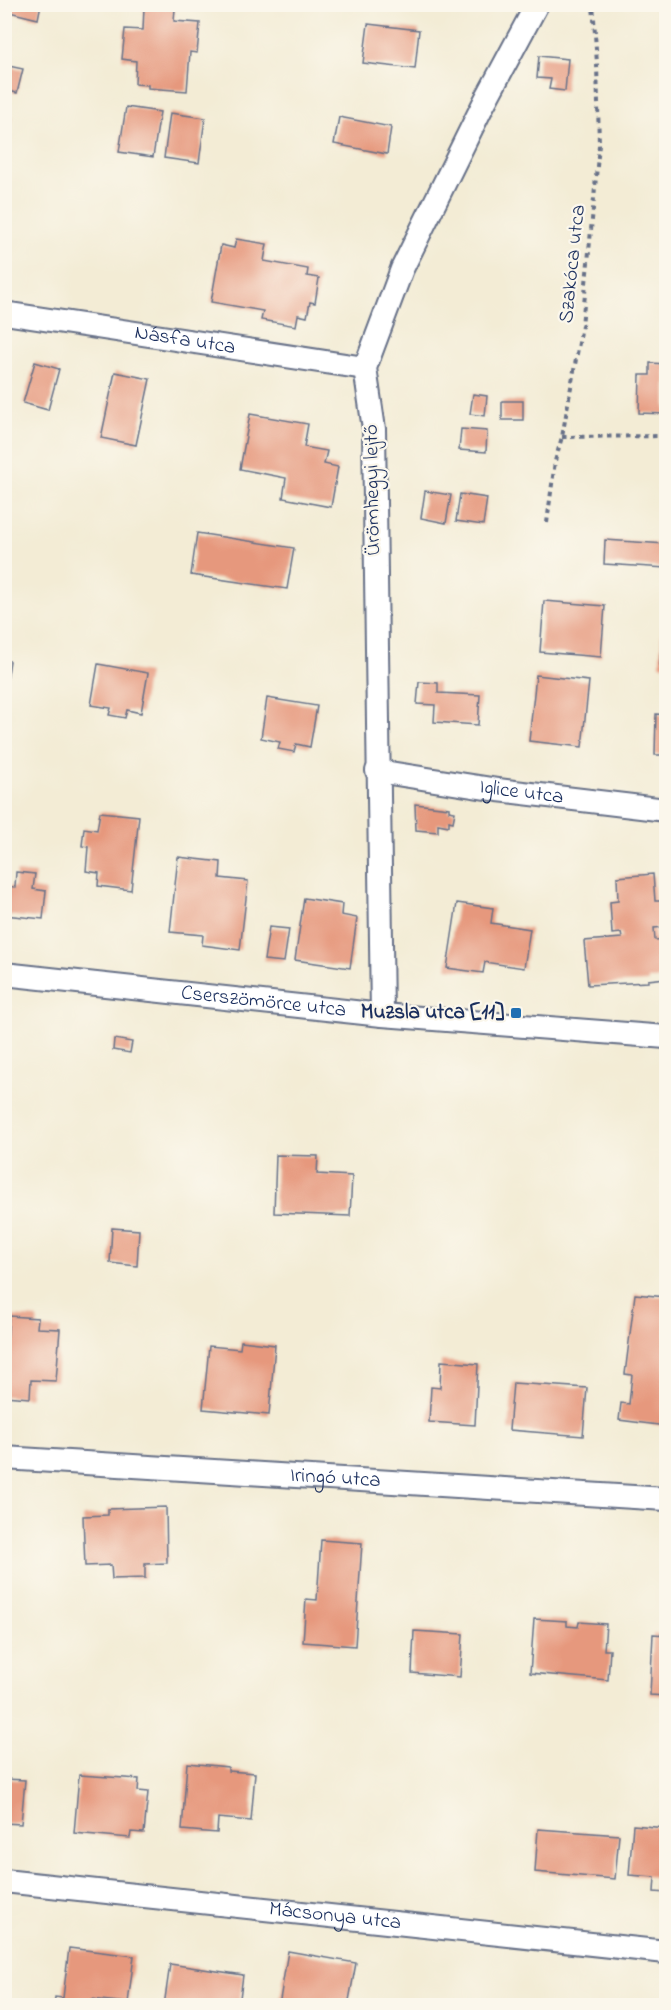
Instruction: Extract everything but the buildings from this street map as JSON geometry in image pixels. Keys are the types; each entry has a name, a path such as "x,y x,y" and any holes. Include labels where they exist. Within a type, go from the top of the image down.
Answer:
{"street":[{"name":"Ürömhegyi lejtő","path":"381,1015 374,429 365,368 402,269 537,4"},
{"name":"Násfa utca","path":"4,313 365,368"},
{"name":"Iglice utca","path":"377,771 498,790 666,810"},
{"name":"Cserszömörce utca","path":"4,974 381,1015 666,1037"},
{"name":"Iringó utca","path":"4,1458 666,1498"},
{"name":"Mácsonya utca","path":"4,1881 666,1952"}],"path":[{"name":"Szakóca utca","path":"547,523 555,461 562,438 582,326 599,145 593,4"},
{"path":"562,438 666,436"}],"place":[{"name":"Muzsla utca [11]","path":"516,1013"}]}
